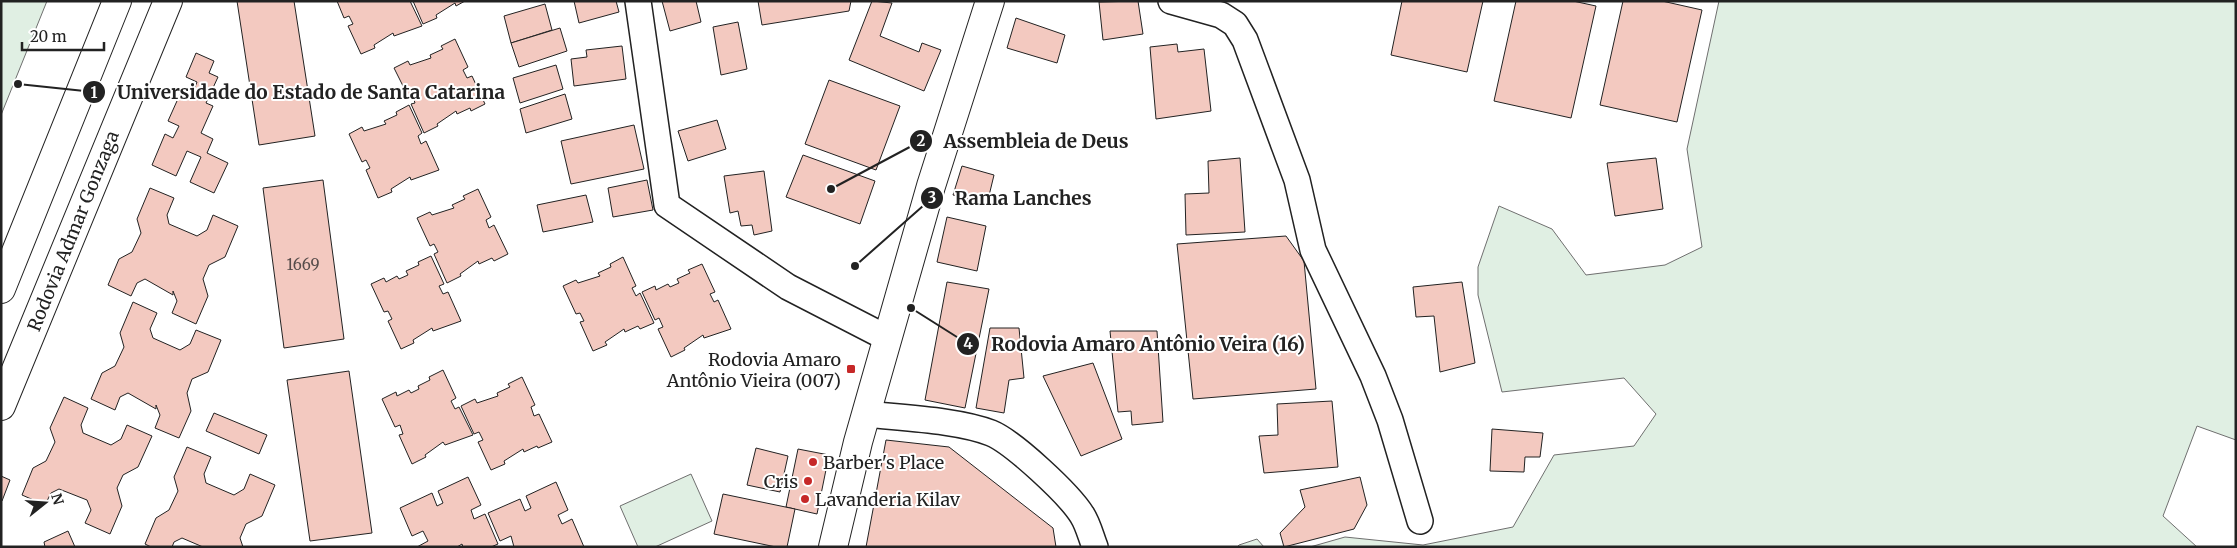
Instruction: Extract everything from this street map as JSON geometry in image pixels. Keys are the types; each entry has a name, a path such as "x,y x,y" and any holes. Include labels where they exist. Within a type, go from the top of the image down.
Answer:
{"main road":[{"path":"1,289 117,1"},
{"name":"Rodovia Admar Gonzaga","path":"1,406 168,1"},
{"path":"833,547 887,338 948,130 990,1"}],"street":[{"path":"638,1 666,206 788,287 887,338"},
{"path":"1171,1 1221,14 1235,24 1245,40 1297,180 1313,250 1380,393 1420,521"},
{"path":"866,414 969,426 992,434 1012,446 1064,493 1083,516 1095,547"}],"green space":[{"path":"1,1 47,1 1,115"},
{"path":"1719,1 2236,1 2236,440 2197,426 2163,516 2197,547 1310,547 1345,537 1423,545 1513,527 1554,455 1634,446 1656,414 1624,378 1502,392 1478,295 1478,267 1499,206 1552,229 1586,275 1665,265 1702,247 1687,149"},
{"path":"691,474 712,521 655,547 638,547 620,506"},
{"path":"1257,539 1264,547 1237,547 1239,545"}],"building":[{"path":"237,1 294,1 315,136 259,145"},
{"path":"337,1 410,1 422,26 394,36 393,33 374,45 375,48 361,54 348,26 353,24 349,16 344,18"},
{"path":"413,1 465,1 456,6 455,3 436,15 437,18 423,24"},
{"path":"574,1 616,1 619,12 579,23"},
{"path":"662,1 696,1 701,22 670,31"},
{"path":"758,1 851,1 849,11 762,25"},
{"path":"872,1 892,3 880,36 919,52 922,43 941,50 924,91 849,60"},
{"path":"1138,1 1143,34 1103,40 1099,2"},
{"path":"1402,1 1483,1 1467,72 1391,55"},
{"path":"1516,1 1573,1 1596,6 1571,118 1494,101"},
{"path":"1623,1 1662,1 1702,10 1677,122 1600,105"},
{"path":"545,4 552,30 511,43 504,16"},
{"path":"1016,18 1065,35 1057,63 1007,48"},
{"path":"738,22 747,69 721,75 713,27"},
{"path":"560,28 567,51 519,67 511,43"},
{"path":"455,39 468,67 463,70 467,78 472,76 485,104 471,111 470,108 457,114 456,111 437,124 438,126 424,133 411,104 415,103 412,94 408,96 394,68 408,61 410,65 431,58 430,55 443,49 441,46"},
{"path":"1177,44 1178,52 1204,49 1211,111 1156,119 1150,47"},
{"path":"622,46 626,79 574,86 571,59 587,57 586,50"},
{"path":"196,53 214,61 209,73 218,77 206,103 213,106 201,133 213,139 207,153 228,163 214,193 190,182 201,157 187,151 176,176 152,165 165,134 173,138 179,126 168,121 181,92 191,97 197,82 186,77"},
{"path":"556,65 563,89 520,103 513,78"},
{"path":"829,80 900,106 876,170 805,144"},
{"path":"565,94 572,119 526,133 520,109"},
{"path":"409,105 422,133 418,136 421,144 426,141 439,170 411,180 410,177 391,189 392,192 378,198 366,170 370,168 366,160 362,162 349,134 362,127 364,131 386,124 384,121 397,115 396,112"},
{"path":"717,120 726,149 688,161 678,131"},
{"path":"634,125 644,169 571,184 561,141"},
{"path":"803,155 875,181 860,224 786,197"},
{"path":"1240,158 1245,232 1186,235 1185,194 1209,193 1208,161"},
{"path":"1656,158 1663,209 1615,216 1607,163"},
{"path":"962,166 994,175 987,204 953,195"},
{"path":"764,171 772,231 754,235 752,225 741,226 738,211 730,213 724,176"},
{"path":"323,180 344,339 284,348 263,188"},
{"path":"647,180 653,210 613,217 608,188"},
{"path":"150,188 174,198 167,215 169,224 197,236 207,230 213,215 238,226 225,257 209,265 203,279 208,296 196,324 172,313 177,301 173,291 173,295 145,279 137,283 131,296 108,285 119,259 132,252 141,233 137,219"},
{"path":"478,189 491,217 486,220 489,228 494,225 508,254 494,261 492,258 479,264 478,261 460,274 461,276 447,283 434,254 438,252 434,244 430,246 417,218 430,212 432,215 454,208 452,205 465,199 463,196"},
{"path":"586,195 593,222 543,232 537,205"},
{"path":"947,217 986,226 977,271 937,262"},
{"path":"1286,236 1304,261 1316,389 1193,399 1177,244"},
{"path":"431,256 444,284 439,286 443,294 448,292 461,321 433,331 432,328 413,340 414,343 401,349 388,321 392,319 388,311 384,312 371,284 384,278 386,282 397,276 399,279 408,275 406,271 419,265 418,262"},
{"path":"623,257 636,286 632,288 636,296 640,293 654,323 640,329 638,326 625,332 624,329 605,342 607,345 593,351 580,322 584,321 580,313 576,314 563,286 576,280 578,283 600,276 598,273 611,267 610,264"},
{"path":"702,264 715,292 710,294 714,302 718,300 731,329 704,338 703,335 684,348 685,350 671,357 658,329 663,327 659,318 655,320 642,292 655,286 656,290 668,284 670,287 679,283 677,279 690,273 688,270"},
{"path":"947,282 989,289 965,408 925,400"},
{"path":"1462,282 1475,363 1440,372 1434,316 1416,317 1413,287"},
{"path":"133,302 157,313 150,329 153,338 180,350 190,344 196,330 221,340 208,372 192,379 187,393 191,411 179,438 155,428 160,415 156,405 156,409 128,393 120,397 115,410 91,399 102,373 115,366 124,347 120,333"},
{"path":"990,328 1019,328 1024,378 1009,380 1004,413 976,408"},
{"path":"1110,331 1157,331 1163,422 1132,425 1131,411 1118,412"},
{"path":"1093,363 1122,439 1081,456 1043,376"},
{"path":"443,370 456,398 451,401 455,409 459,407 473,435 445,445 443,442 425,455 426,457 412,464 399,435 403,434 400,425 395,427 382,399 396,392 397,396 409,390 411,393 419,389 418,386 430,380 429,377"},
{"path":"349,371 372,533 310,541 287,380"},
{"path":"522,377 535,405 531,407 534,416 539,414 552,442 524,452 523,449 504,461 505,464 491,470 478,442 483,440 479,432 474,434 461,406 475,399 477,403 498,396 497,393 510,387 508,384"},
{"path":"64,397 88,408 81,425 83,433 111,445 121,439 127,425 152,436 138,467 123,475 117,488 122,506 110,534 85,523 91,510 87,500 59,489 51,493 45,505 22,495 33,468 46,461 55,442 50,428"},
{"path":"1332,401 1338,467 1264,473 1259,436 1278,435 1277,404"},
{"path":"214,413 267,435 259,454 206,431"},
{"path":"1492,429 1543,433 1540,457 1525,457 1524,472 1490,471"},
{"path":"886,440 949,447 1053,528 1056,547 866,547"},
{"path":"187,447 211,457 204,474 206,483 234,495 244,489 250,474 275,485 262,516 246,524 240,538 243,547 203,547 182,538 174,542 172,547 151,547 145,544 156,518 169,510 178,491 174,477"},
{"path":"756,448 788,456 780,492 747,485"},
{"path":"798,449 829,455 817,514 786,507"},
{"path":"1,476 10,480 2,501 1,500"},
{"path":"468,477 481,505 471,510 474,519 485,514 498,544 491,547 463,547 462,544 457,547 417,547 428,541 423,531 412,536 400,508 432,493 437,506 443,503 438,491"},
{"path":"1360,477 1367,505 1354,529 1284,547 1280,533 1305,507 1300,490"},
{"path":"556,482 568,510 558,515 562,524 572,519 584,547 514,547 511,536 500,541 488,513 520,499 525,511 531,508 526,496"},
{"path":"723,494 795,509 787,547 776,547 714,534"},
{"path":"68,531 75,547 45,547 44,542"}],"place":[{"name":"Universidade do Estado de Santa Catarina","path":"18,84"},
{"name":"Assembleia de Deus","path":"831,189"},
{"name":"Rama Lanches","path":"855,266"},
{"name":"Rodovia Amaro Antônio Veira (16)","path":"911,308"},
{"name":"Rodovia Amaro Antônio Vieira (007)","path":"851,369"},
{"name":"Barber's Place","path":"813,462"},
{"name":"Cris","path":"808,481"},
{"name":"Lavanderia Kilav","path":"805,499"}]}
